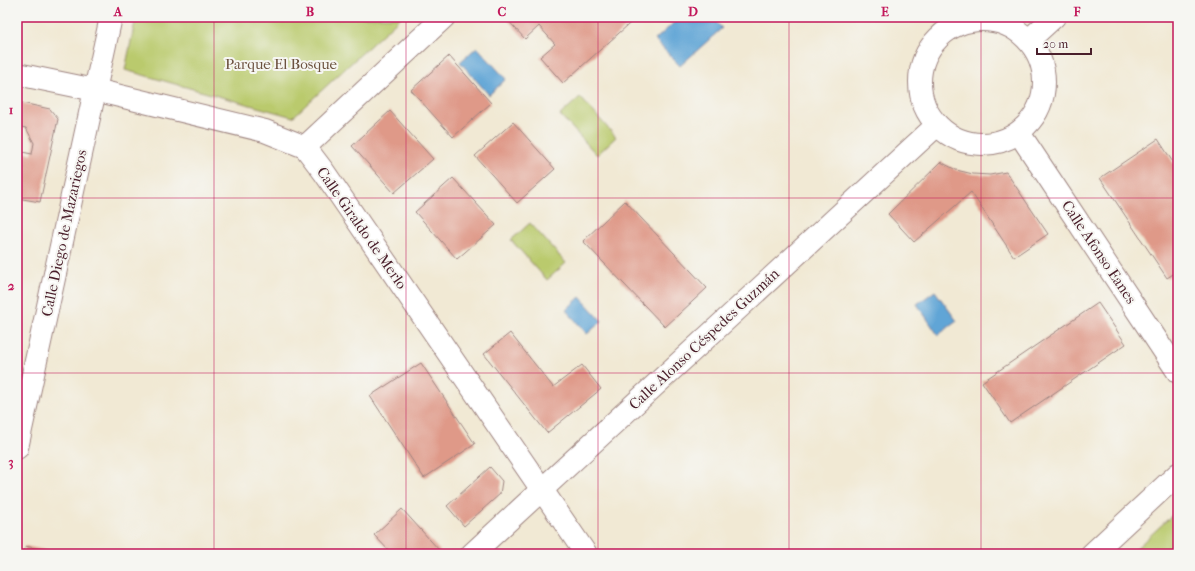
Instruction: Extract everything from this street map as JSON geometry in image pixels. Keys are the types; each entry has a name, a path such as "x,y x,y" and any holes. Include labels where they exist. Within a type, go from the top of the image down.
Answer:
{"street":[{"name":"Calle Diego de Mazariegos","path":"17,448 111,17"},
{"path":"17,74 96,90 265,131 305,147 444,17"},
{"path":"1030,39 1054,17"},
{"path":"989,20 1015,28 1030,39 1039,56 1045,75 1043,98 1034,118 1020,133 1002,142 982,144 962,140 946,133 937,125 928,113 922,99 920,85 921,70 929,48 943,23 989,20"},
{"name":"Calle Alonso Céspedes Guzmán","path":"472,554 937,125"},
{"name":"Calle Afonso Eanes","path":"1020,133 1178,372"},
{"name":"Calle Giraldo de Merlo","path":"305,147 324,172 586,554"},
{"path":"1092,554 1178,474"}],"green space":[{"name":"Parque El Bosque","path":"136,17 401,17 293,117 125,70"},
{"path":"580,97 616,137 597,155 560,115"},
{"path":"530,223 566,263 547,280 511,240"},
{"path":"1178,510 1178,554 1130,554"}],"water":[{"path":"680,17 711,17 722,28 680,66 655,40"},
{"path":"477,47 506,79 489,95 460,62"},
{"path":"935,291 957,321 938,335 917,304"},
{"path":"580,297 602,321 587,334 566,310"}],"building":[{"path":"505,17 637,17 563,83 540,57 555,44 539,26 525,39"},
{"path":"449,56 491,103 453,137 411,90"},
{"path":"17,102 50,109 58,119 40,202 17,198 17,151 32,154 34,143 26,128 17,126"},
{"path":"390,111 433,159 394,193 352,146"},
{"path":"513,122 555,169 517,203 475,156"},
{"path":"1158,139 1178,170 1178,271 1167,278 1100,178"},
{"path":"941,162 956,170 973,174 990,175 1006,172 1048,234 1014,257 971,192 914,242 888,214"},
{"path":"453,178 496,225 457,259 415,212"},
{"path":"625,201 707,288 665,327 583,241"},
{"path":"1098,303 1126,344 1010,423 982,382"},
{"path":"510,333 553,387 582,365 601,389 547,433 484,354"},
{"path":"421,363 475,444 424,478 370,396"},
{"path":"490,467 502,481 500,494 464,526 447,506"},
{"path":"402,509 440,551 437,554 392,554 374,535"},
{"path":"25,546 58,553 58,554 24,554"}]}
